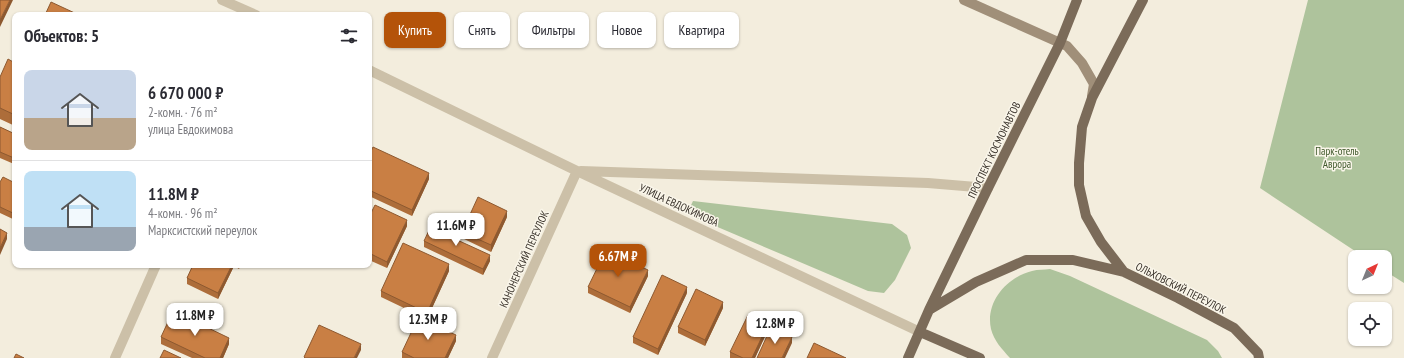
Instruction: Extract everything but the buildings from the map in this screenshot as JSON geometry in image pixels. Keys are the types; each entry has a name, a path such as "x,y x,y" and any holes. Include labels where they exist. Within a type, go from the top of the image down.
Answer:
{"main road":[{"path":"964,0 1066,46 1082,63 1094,84 1092,98"},
{"name":"ПРОСПЕКТ КОСМОНАВТОВ","path":"908,358 929,310 1060,43 1077,0"},
{"name":"ОЛЬХОВСКИЙ ПЕРЕУЛОК","path":"1142,0 1092,98 1082,127 1079,185 1086,216 1101,242 1124,272 1178,298 1234,328 1258,353 1259,358"},
{"path":"929,310 976,282 1026,260 1073,260 1124,272"},
{"name":"УЛИЦА ЕВДОКИМОВА","path":"920,332 980,358"}],"street":[{"path":"222,0 249,12"},
{"name":"УЛИЦА ЕВДОКИМОВА","path":"372,71 577,171 920,332"},
{"path":"577,171 928,183 988,188"},
{"name":"КАНОНЕРСКИЙ ПЕРЕУЛОК","path":"492,358 577,171"},
{"path":"115,358 155,268"}],"green space":[{"name":"Парк-отель Аврора","path":"1308,0 1404,0 1404,283 1392,275 1392,250 1353,250 1260,188"},
{"path":"693,201 892,224 907,235 911,248 895,280 884,293 868,291 687,214"},
{"path":"1050,269 1070,276 1207,340 1218,351 1222,358 1010,358 1001,348 992,333 990,319 991,309 995,300 1006,285 1014,279 1034,270"}]}
